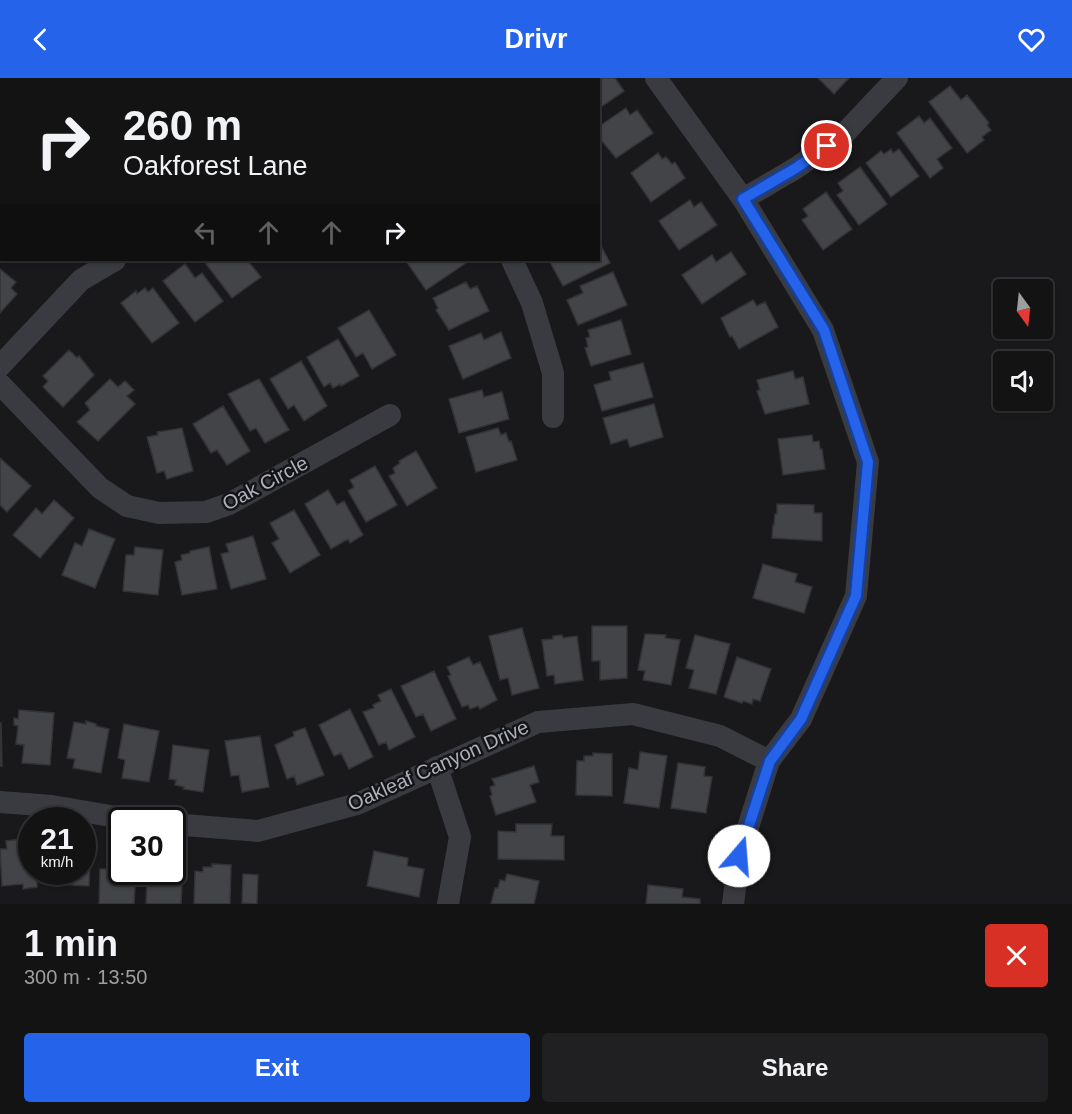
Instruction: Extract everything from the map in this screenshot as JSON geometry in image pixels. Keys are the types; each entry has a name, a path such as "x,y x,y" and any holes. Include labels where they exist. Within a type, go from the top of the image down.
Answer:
{"street":[{"path":"656,78 743,199 824,330 868,462 856,596 801,719 770,761 739,856 733,904"},
{"path":"743,199 796,168 843,135 897,78"},
{"path":"0,366 81,280 113,261"},
{"path":"512,261 532,303 553,374 553,417"},
{"name":"Oak Circle","path":"0,384 100,488 127,506 159,513 206,512 229,504 390,415"},
{"name":"Oakleaf Canyon Drive","path":"186,825 258,831 357,804 538,722 633,714 720,736 770,761"},
{"path":"437,767 460,837 448,904"},
{"path":"0,802 52,806 108,816"}],"building":[{"path":"600,78 615,78 624,91 600,108"},
{"path":"818,78 849,78 834,94"},
{"path":"950,86 961,100 967,95 989,123 987,125 991,130 982,137 984,140 967,153 929,102"},
{"path":"626,108 630,115 637,110 653,133 616,158 601,140 600,126"},
{"path":"919,116 924,123 930,118 952,148 937,159 943,168 930,178 897,133"},
{"path":"891,149 893,153 899,149 919,176 891,197 866,163 881,151 884,154"},
{"path":"658,153 662,159 666,157 672,164 675,162 685,178 651,202 631,173"},
{"path":"860,167 887,204 859,225 837,195 843,191 838,183"},
{"path":"826,192 852,229 823,250 802,220 808,216 803,209"},
{"path":"690,200 694,207 701,202 717,225 679,250 659,221"},
{"path":"600,244 610,263 563,286 550,262 600,261"},
{"path":"731,252 746,274 702,304 682,275 712,255 716,262"},
{"path":"204,261 248,261 261,277 232,298"},
{"path":"406,261 469,261 426,290"},
{"path":"185,264 195,278 202,273 223,301 195,322 163,281"},
{"path":"0,269 16,282 11,288 17,294 0,313"},
{"path":"613,272 627,305 578,325 567,300 583,293 580,286"},
{"path":"466,282 470,289 477,286 489,311 449,330 436,310 438,308 433,298"},
{"path":"145,288 148,292 153,288 179,323 152,343 121,303 136,291 137,294"},
{"path":"753,300 757,306 765,302 778,327 739,349 721,318"},
{"path":"369,310 396,355 372,369 363,353 356,357 338,328"},
{"path":"621,320 631,354 591,366 585,348 588,347 586,338 590,337 588,330"},
{"path":"501,332 511,358 463,379 449,346 481,333 484,340"},
{"path":"338,339 359,376 341,386 340,384 333,388 330,383 324,387 307,357"},
{"path":"69,350 77,358 79,356 94,375 63,407 43,387 48,381 43,376"},
{"path":"301,361 327,406 304,421 294,405 288,409 270,379"},
{"path":"643,363 653,397 602,411 594,385 611,380 609,372"},
{"path":"793,371 795,379 803,377 809,404 765,414 757,391 760,390 757,380"},
{"path":"110,379 118,387 125,381 134,390 127,396 135,404 98,441 77,422 90,410 85,403"},
{"path":"259,379 289,430 265,443 256,428 250,431 228,394"},
{"path":"482,390 484,397 502,392 509,419 459,433 449,399"},
{"path":"654,404 663,437 630,447 627,439 611,444 603,418"},
{"path":"223,406 250,451 227,465 217,450 211,453 193,424"},
{"path":"182,428 193,471 167,479 164,471 157,473 147,437 158,435 157,432"},
{"path":"498,428 501,435 506,433 509,442 511,441 517,460 476,472 466,437"},
{"path":"812,435 813,442 819,441 825,469 783,475 778,439"},
{"path":"416,451 437,488 407,506 389,476 395,473 393,468 400,463 399,461"},
{"path":"0,458 31,486 7,512 0,505"},
{"path":"375,466 397,505 366,522 348,491 354,487 350,480"},
{"path":"328,490 337,505 344,501 363,535 350,543 348,539 331,549 305,504"},
{"path":"54,500 74,518 40,558 13,535 36,508 42,514"},
{"path":"777,504 814,505 814,513 822,513 822,541 772,538"},
{"path":"294,510 320,555 290,573 272,543 279,539 270,523"},
{"path":"89,529 115,539 95,588 62,575 75,543 82,546"},
{"path":"253,536 266,579 231,589 221,554 229,552 226,544"},
{"path":"135,547 163,550 158,595 123,591 126,555 134,555"},
{"path":"209,547 217,589 182,595 175,562 182,560 181,555 190,553 190,551"},
{"path":"763,564 797,574 795,582 812,587 804,613 753,598"},
{"path":"592,626 627,626 627,678 600,680 600,661 592,661"},
{"path":"522,628 539,688 512,695 508,678 500,680 489,636"},
{"path":"645,634 666,635 665,638 680,640 671,685 643,680 645,671 638,670"},
{"path":"562,635 563,638 577,636 583,680 555,684 554,675 547,676 542,640"},
{"path":"695,635 730,644 716,694 689,688 694,670 686,668"},
{"path":"469,657 473,665 480,662 497,700 480,709 478,706 470,709 468,705 462,707 448,676 451,675 447,667"},
{"path":"737,657 771,669 760,701 753,699 752,704 743,701 742,703 724,697"},
{"path":"434,671 456,719 431,731 423,714 416,717 401,686"},
{"path":"391,689 415,737 389,750 386,742 379,745 363,712 374,708 373,705 381,701 378,695"},
{"path":"350,709 373,757 349,769 341,753 334,756 319,725"},
{"path":"19,710 54,713 50,765 22,763 24,745 16,744 18,726 14,725 14,718 18,719"},
{"path":"86,721 109,729 101,773 73,768 75,759 67,758 74,722 86,724"},
{"path":"1,723 2,766 0,766"},
{"path":"124,724 159,731 149,782 122,778 125,760 118,758"},
{"path":"305,728 324,775 297,785 294,776 287,779 275,745 294,736 293,732"},
{"path":"260,736 269,787 242,792 239,775 231,776 225,741"},
{"path":"173,745 209,750 203,792 183,789 184,787 175,785 176,780 169,779"},
{"path":"640,752 667,756 659,808 624,803 629,768 638,770"},
{"path":"593,753 612,754 612,796 576,795 577,761 584,761 584,756 593,756"},
{"path":"678,763 705,767 704,776 712,777 706,813 671,808"},
{"path":"534,766 539,782 530,785 536,802 496,815 490,796 492,795 490,787 495,785 492,779"},
{"path":"516,824 552,824 551,836 564,836 564,860 498,859 498,831 516,832"},
{"path":"18,840 18,884 2,886 0,849 7,849 6,841"},
{"path":"374,851 408,858 407,866 424,869 419,897 367,886"},
{"path":"212,864 231,865 230,904 194,904 195,871 203,872 203,867 212,867"},
{"path":"100,869 108,869 108,885 135,885 134,904 99,904"},
{"path":"243,874 258,875 257,904 242,903"},
{"path":"507,874 539,881 534,904 491,904 495,888 498,888 500,880 505,881"},
{"path":"23,885 37,885 37,887 23,889"},
{"path":"147,885 182,885 181,904 146,904"},
{"path":"648,885 683,889 682,897 700,899 700,904 646,904"}],"route":[{"path":"739,856 770,761 801,719 856,596 868,462 824,330 743,199 796,168 827,146"}]}
